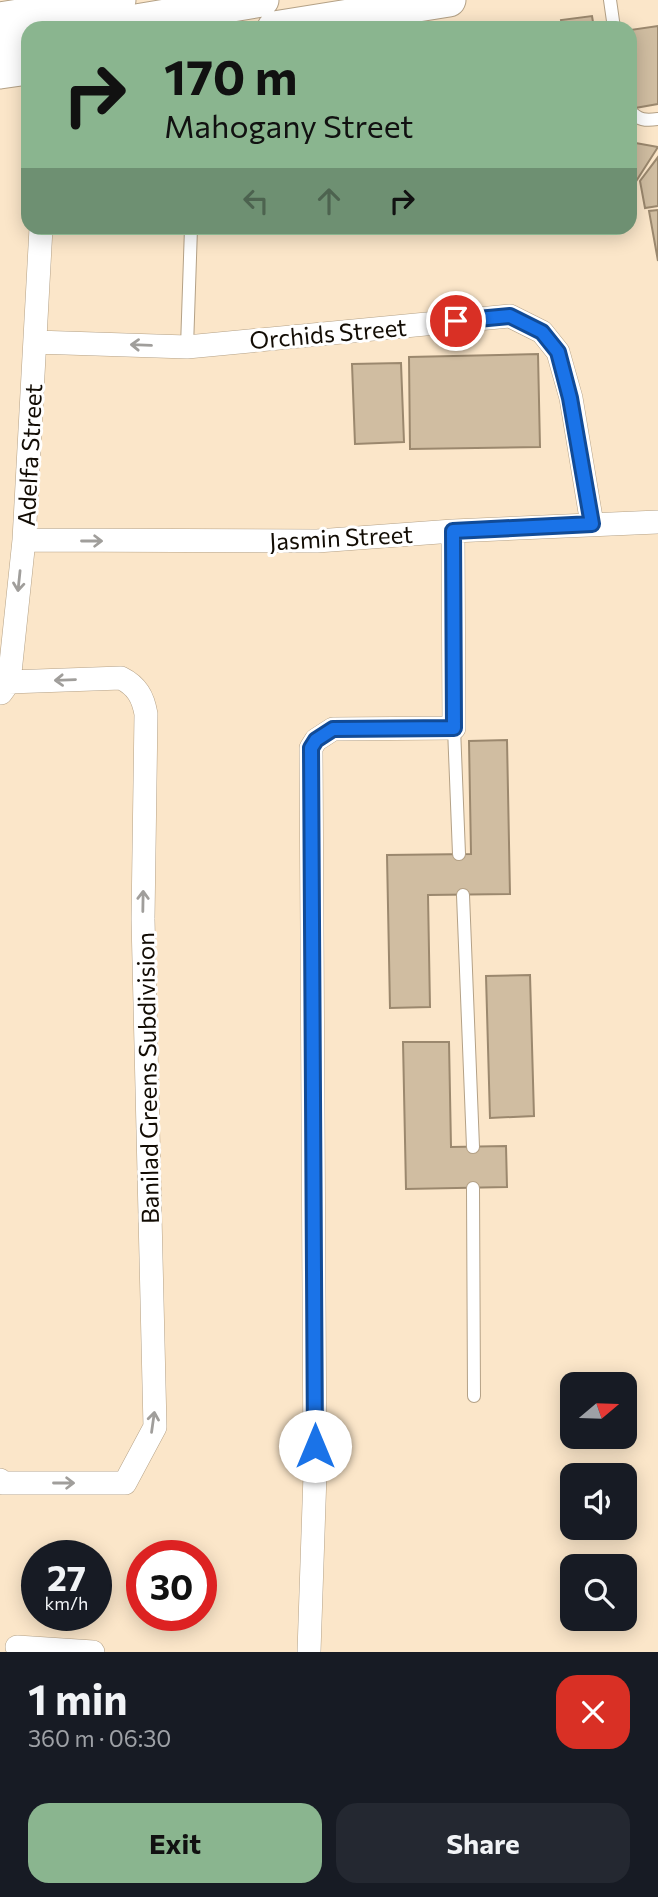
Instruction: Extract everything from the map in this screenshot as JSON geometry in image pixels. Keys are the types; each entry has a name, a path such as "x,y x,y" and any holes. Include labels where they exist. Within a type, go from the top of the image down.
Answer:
{"main road":[{"path":"0,19 119,0"},
{"path":"136,21 262,0"},
{"path":"298,21 343,8 441,1"},
{"path":"0,44 21,40"},
{"path":"0,72 21,69"}],"street":[{"name":"Adelfa Street","path":"4,689 24,540 41,235"},
{"name":"Orchids Street","path":"35,342 187,346 510,316 542,332 558,352 570,398 592,524"},
{"name":"Jasmin Street","path":"24,540 317,541 453,531 658,522"},
{"path":"309,1652 315,1474 311,748 316,740 333,729 454,728 453,531"},
{"name":"Banilad Greens Subdivision","path":"0,1480 2,1483 125,1483 155,1427 143,919 144,702 130,683 121,678 4,689"},
{"path":"17,1647 93,1652"}],"lane":[{"path":"610,0 613,21"},
{"path":"637,117 646,121 658,119"},
{"path":"187,346 191,235"},
{"path":"454,728 458,854"},
{"path":"463,895 473,1147"},
{"path":"473,1188 474,1396"}],"building":[{"path":"592,16 593,21 561,21"},
{"path":"658,26 658,104 637,108 637,29"},
{"path":"637,143 658,147 637,180"},
{"path":"658,157 658,206 645,208 640,181"},
{"path":"658,210 658,261 649,211"},
{"path":"538,354 540,447 410,449 409,357"},
{"path":"401,363 404,442 355,444 352,364"},
{"path":"507,740 510,894 428,895 430,1007 390,1008 387,855 471,854 469,741"},
{"path":"530,975 534,1116 490,1118 486,976"},
{"path":"403,1042 449,1042 451,1147 506,1146 507,1187 406,1189"}],"route":[{"path":"315,1446 311,748 316,740 333,729 454,728 453,531 592,524 570,398 558,352 542,332 510,316 456,321"}]}
